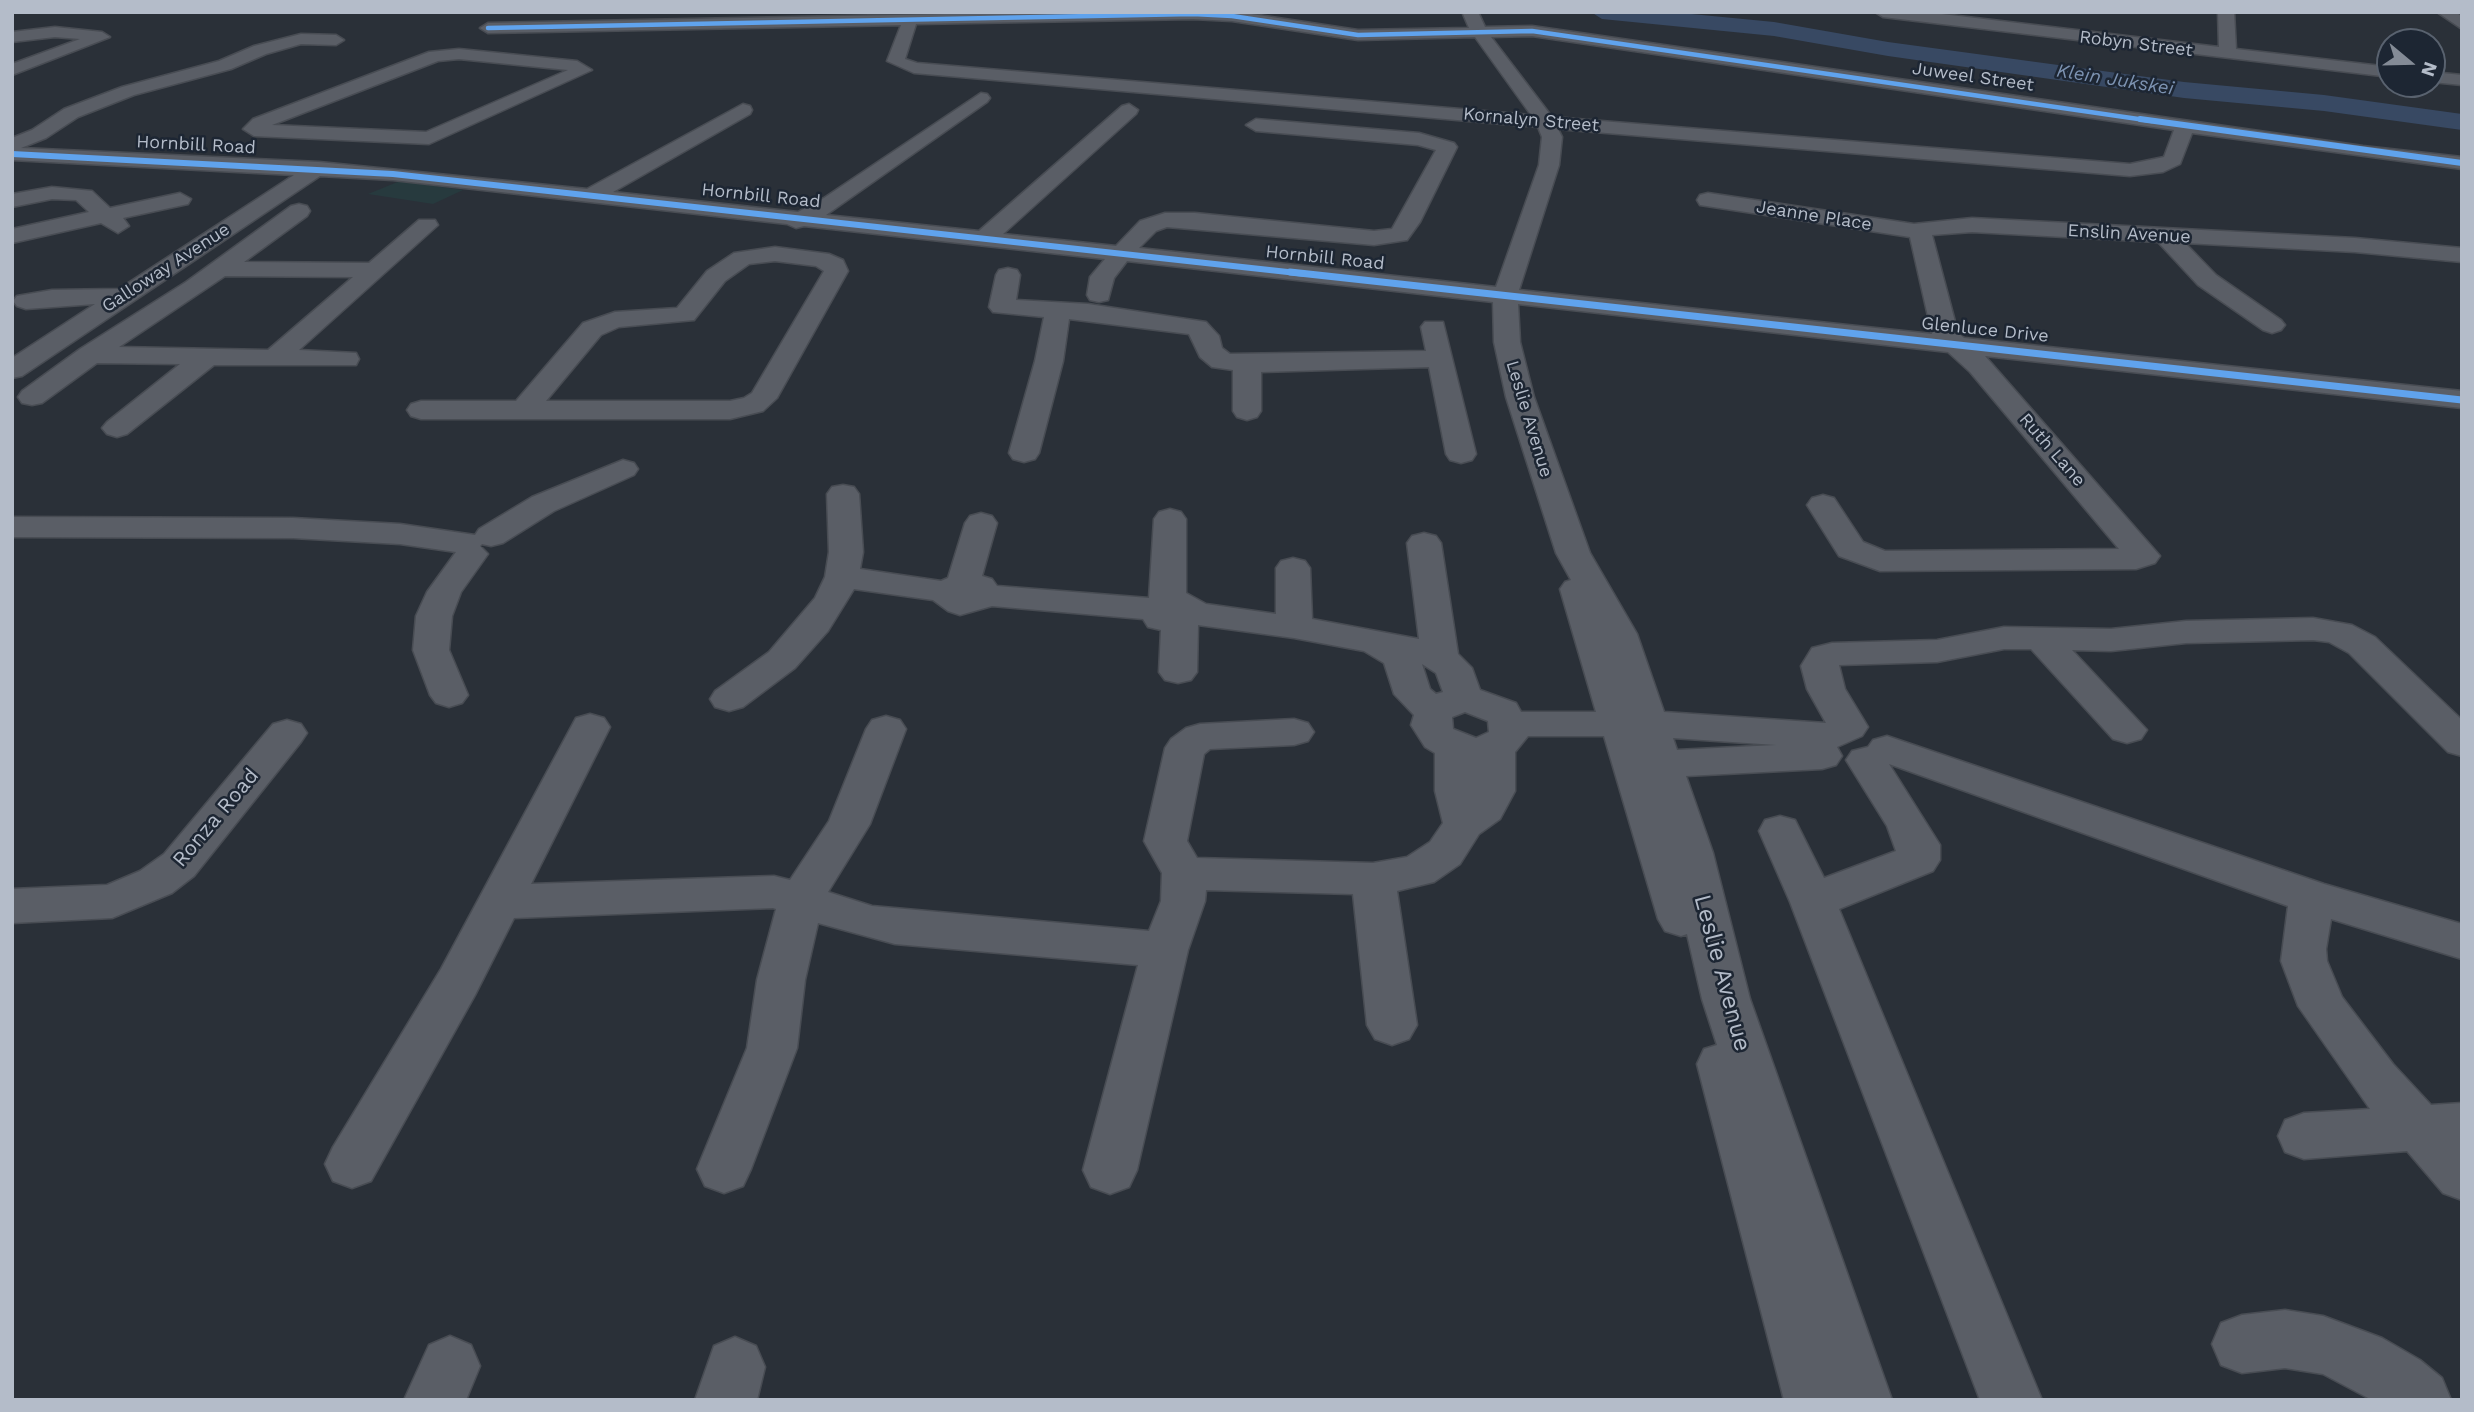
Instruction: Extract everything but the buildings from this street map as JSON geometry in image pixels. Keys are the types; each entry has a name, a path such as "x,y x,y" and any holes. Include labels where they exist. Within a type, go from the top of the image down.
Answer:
{"street":[{"path":"1470,12 1479,32 1546,122"},
{"name":"Robyn Street","path":"1883,12 1993,19 2228,54 2376,70"},
{"path":"2226,12 2228,54"},
{"path":"2445,12 2462,24"},
{"name":"Juweel Street","path":"488,28 1213,15 1349,34 1548,32 2185,126 2462,163"},
{"name":"Kornalyn Street","path":"910,20 896,61 914,68 1546,122 2130,170 2155,168 2172,162 2185,126"},
{"path":"12,37 55,32 102,37 12,70"},
{"path":"12,145 39,134 71,113 114,96 225,65 260,50 301,39 336,40"},
{"path":"348,170 409,139 444,133 578,73 582,68 459,54 435,56 260,123 253,129 264,133 409,139"},
{"path":"764,255 813,216 981,98"},
{"path":"591,195 743,110"},
{"path":"984,239 1129,110"},
{"name":"Leslie Avenue","path":"1546,122 1552,137 1549,165 1505,296 1507,342 1520,397 1573,553 1572,573 1640,744 1691,852 1726,999 1861,1400"},
{"path":"1094,304 1124,280 1132,255 1148,226 1174,219 1374,238 1395,236 1403,232 1409,222 1447,147 1419,139 1256,125"},
{"name":"Hornbill Road","path":"12,154 348,170 813,216 984,239 1505,296"},
{"name":"Galloway Avenue","path":"12,370 320,168"},
{"path":"12,201 52,193 84,196 104,216 131,236"},
{"path":"12,236 180,199"},
{"name":"Jeanne Place","path":"1708,200 1920,232"},
{"path":"32,397 89,355 195,287 299,211"},
{"path":"274,358 427,225"},
{"name":"Enslin Avenue","path":"1920,232 1926,228 1954,225 2355,245 2462,255"},
{"path":"1920,232 1945,334 1956,345"},
{"path":"2165,236 2207,280 2272,325"},
{"path":"421,410 730,410 758,402 836,271 835,265 827,260 764,255 735,261 716,276 685,315 615,320 599,325 526,408"},
{"path":"220,269 376,270"},
{"path":"1008,275 1002,307 1058,310 1094,304 1197,327 1203,331 1214,357 1247,364 1440,359"},
{"path":"19,301 123,296 195,287"},
{"name":"Glenluce Drive","path":"1505,296 2462,400"},
{"path":"1024,453 1049,361 1058,310"},
{"path":"1434,327 1461,454"},
{"name":"Ruth Lane","path":"1823,505 1851,550 1880,561 2142,558 2142,553 1997,385 1956,345"},
{"path":"89,355 346,359"},
{"path":"117,428 206,357"},
{"path":"1247,364 1247,411"},
{"path":"449,695 438,674 431,650 434,616 444,592 476,544 543,504 623,469"},
{"path":"729,699 760,679 799,643 821,615 842,577 847,540 843,494"},
{"path":"1170,519 1178,672"},
{"path":"965,601 981,523"},
{"path":"12,527 293,528 400,534 476,544"},
{"path":"1423,543 1440,658"},
{"path":"1293,568 1294,627"},
{"path":"842,577 965,601 1174,611 1294,627 1419,650 1440,658 1452,668 1449,706 1431,725 1439,738 1640,744 1856,745 2312,897 2462,942"},
{"path":"1813,902 1866,878 1918,860 1918,845 1907,824 1856,745 1826,689 1820,666 1825,656 1841,652 1937,651 1994,639 2111,640 2186,632 2264,630 2339,633 2354,639 2384,664 2462,743"},
{"path":"2040,638 2127,730"},
{"path":"1184,873 1373,879 1418,871 1445,853 1464,824 1485,809 1494,791 1487,739 1502,712 1485,703 1449,706 1413,694 1404,663 1397,655 1377,643"},
{"path":"352,1164 458,982 590,727"},
{"path":"724,1168 772,1048 781,980 801,899 849,824 886,729"},
{"path":"1110,1170 1165,950 1183,901 1184,873 1165,841 1181,765 1191,741 1214,735 1294,732"},
{"name":"Ronza Road","path":"12,906 112,901 156,882 178,865 287,733"},
{"name":"Leslie Avenue","path":"1640,744 1662,853 1815,1400"},
{"path":"1780,831 1813,902 2011,1400"},
{"path":"1373,879 1392,1026"},
{"path":"498,902 774,892 858,919 895,927 1165,950"},
{"path":"2312,897 2303,949 2313,986 2339,1032 2375,1079 2441,1127 2462,1176"},
{"path":"2304,1136 2441,1127"},
{"path":"2242,1344 2285,1339 2323,1345 2361,1359 2398,1381 2420,1400"}],"green space":[{"path":"400,181 463,190 433,204 368,194"}],"waterway":[{"name":"Klein Jukskei","path":"1602,12 1774,29 1888,49 2184,90 2324,103 2462,122"}],"cycle path":[{"path":"488,28 1193,14 1232,16 1358,35 1532,31 2363,152 2462,163"},
{"path":"12,154 393,174 2462,400"}]}
